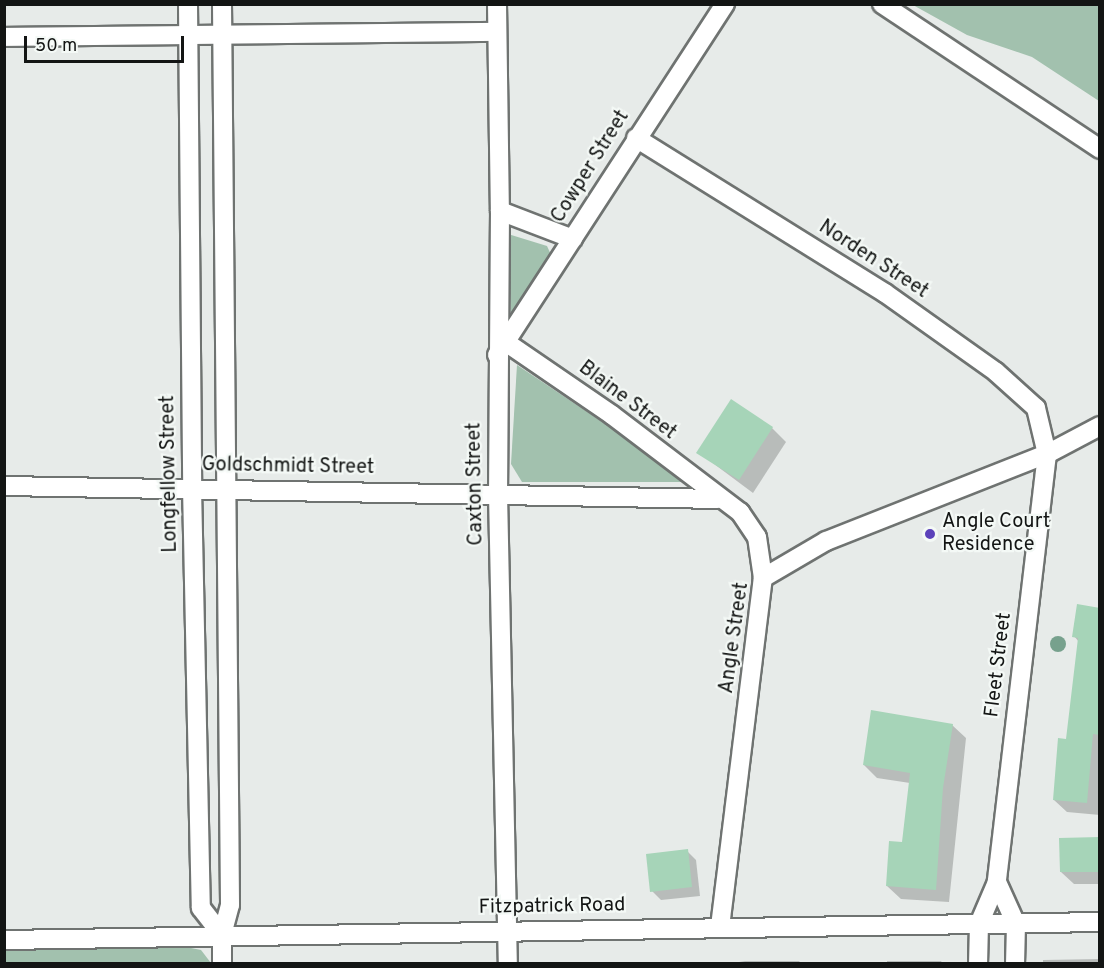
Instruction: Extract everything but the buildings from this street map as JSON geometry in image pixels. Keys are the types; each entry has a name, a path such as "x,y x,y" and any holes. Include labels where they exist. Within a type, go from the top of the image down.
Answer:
{"street":[{"name":"Longfellow Street","path":"188,4 192,487 201,908 222,934"},
{"path":"222,4 230,905 222,934 222,963"},
{"name":"Caxton Street","path":"496,4 502,349 498,494 508,963"},
{"name":"Cowper Street","path":"502,349 636,138 725,4"},
{"path":"882,4 1100,148"},
{"path":"4,37 189,33 496,32"},
{"name":"Norden Street","path":"636,138 885,292 996,372 1036,408 1047,454"},
{"path":"500,211 573,238"},
{"name":"Blaine Street","path":"502,349 612,415 718,499 740,512 757,537 763,578"},
{"name":"Angle Street","path":"720,927 763,578 826,541 1047,454 1100,426"},
{"name":"Fleet Street","path":"978,963 979,924 997,882 1047,454"},
{"name":"Goldschmidt Street","path":"4,486 192,487 498,494"},
{"path":"498,494 718,499"},
{"path":"997,882 1016,924 1015,963"},
{"name":"Fitzpatrick Road","path":"4,940 222,934 1100,922"}],"green space":[{"path":"913,5 1099,5 1099,101 1032,57 967,35"},
{"path":"508,234 547,246 553,259 518,313 511,314"},
{"path":"517,365 686,478 681,482 522,482 511,464"},
{"path":"186,947 201,950 211,963 5,963 4,949"}],"place":[{"name":"Angle Court Residence","path":"930,534"}]}
